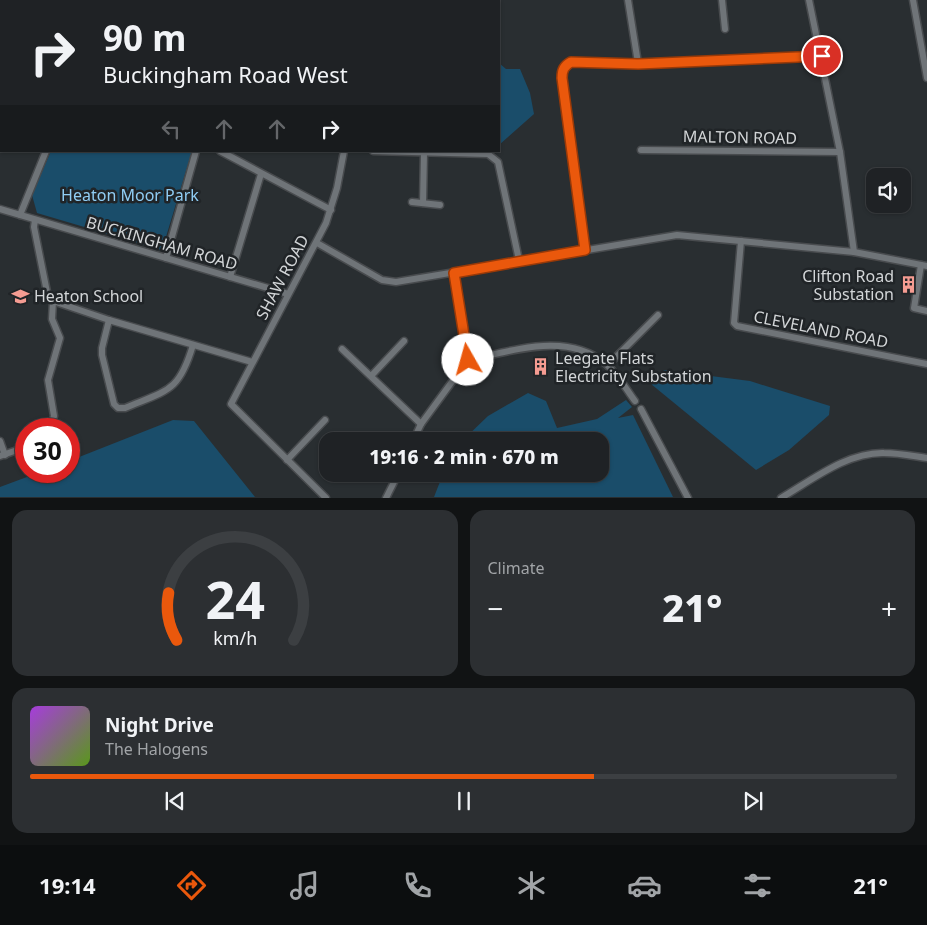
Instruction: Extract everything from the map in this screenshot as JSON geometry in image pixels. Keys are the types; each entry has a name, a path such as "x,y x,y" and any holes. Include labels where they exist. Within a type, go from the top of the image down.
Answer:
{"street":[{"path":"628,0 638,64"},
{"path":"722,0 725,29"},
{"path":"809,0 822,56 840,152 854,252"},
{"path":"913,0 927,78"},
{"path":"585,250 562,72 571,62 638,64 822,56"},
{"name":"MALTON ROAD","path":"641,150 840,152"},
{"path":"20,215 46,152"},
{"path":"166,258 196,152"},
{"path":"222,152 332,210"},
{"name":"SHAW ROAD","path":"287,460 231,404 332,210 344,152"},
{"path":"398,152 488,154 498,162 519,260"},
{"path":"423,203 424,153"},
{"path":"230,277 261,174"},
{"path":"412,202 440,205"},
{"name":"BUCKINGHAM ROAD","path":"0,209 288,294"},
{"path":"35,220 34,227 48,292 53,301 52,319 60,338 48,380 53,418"},
{"path":"316,243 382,280 396,282 677,235 854,252 924,265 914,308 927,311"},
{"name":"CLEVELAND ROAD","path":"741,241 734,323 737,326 927,364"},
{"path":"454,273 468,360"},
{"path":"53,301 109,320 252,362"},
{"path":"608,365 658,315"},
{"path":"109,320 102,355 114,404 118,408 125,408 165,392 176,383 185,370 192,345"},
{"path":"372,375 404,341"},
{"path":"418,432 468,360 544,346 565,346 590,353 608,365 636,401"},
{"path":"342,349 372,375 422,424"},
{"path":"641,409 688,498"},
{"path":"325,420 287,460 326,498"},
{"path":"0,440 2,455 15,451"},
{"path":"781,498 846,460 860,455 883,453 927,458"},
{"path":"386,498 394,482"}],"green space":[{"path":"500,64 506,69 520,69 530,93 534,114 500,144"},
{"name":"Heaton Moor Park","path":"51,152 192,152 162,250 37,213 32,195"},
{"path":"664,370 750,381 830,406 829,415 789,450 756,470 651,384"},
{"path":"528,393 546,401 557,428 597,419 626,400 632,407 618,418 633,415 673,497 434,497 440,482 609,482 609,432 471,432 488,416"},
{"path":"173,420 194,421 255,497 0,497 0,487 15,481 15,483 80,483 80,457"}],"place":[{"name":"Clifton Road Substation","path":"908,285"},
{"name":"Heaton School","path":"20,296"},
{"name":"Leegate Flats Electricity Substation","path":"541,367"}],"route":[{"path":"468,360 454,273 519,260 585,250 562,78 562,72 566,65 571,62 638,64 822,56"}]}
